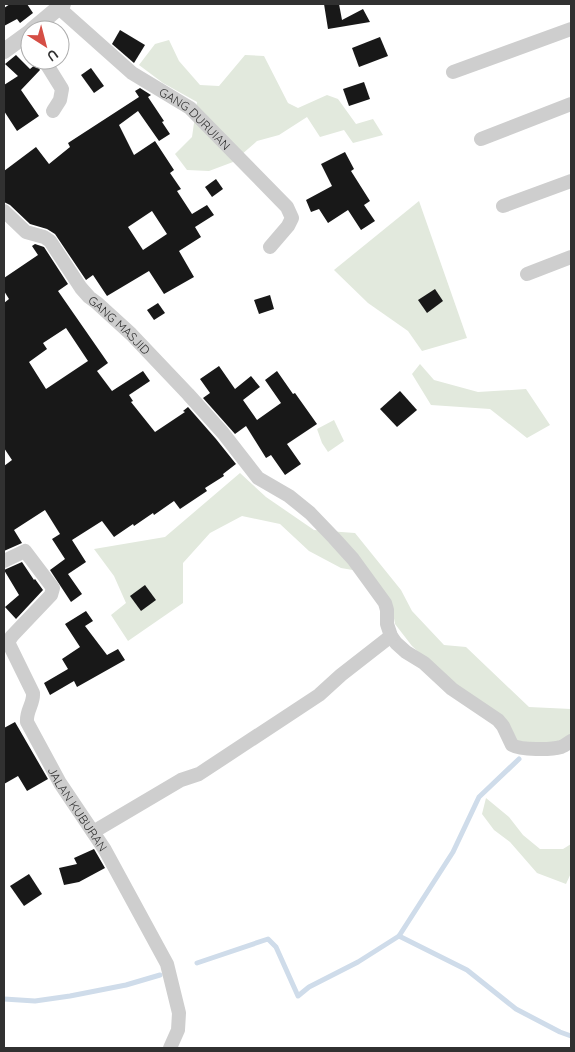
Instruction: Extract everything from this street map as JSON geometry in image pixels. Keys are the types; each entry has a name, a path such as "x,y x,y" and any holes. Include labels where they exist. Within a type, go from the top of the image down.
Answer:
{"street":[{"path":"45,20 61,6"},
{"name":"GANG DURUIAN","path":"61,6 132,73 190,108 287,207 292,218 288,226 270,247"},
{"path":"453,72 571,29"},
{"path":"4,51 20,40"},
{"path":"50,70 62,89 60,100 53,112"},
{"path":"481,139 571,104"},
{"path":"503,206 571,181"},
{"name":"GANG MASJID","path":"4,211 26,232 44,237 52,243 84,292 131,334 188,394 258,478 289,496 310,513 353,559 385,603 387,624 391,636"},
{"path":"527,274 571,258"},
{"name":"JALAN KUBURAN","path":"4,561 25,551 54,588 12,636 9,645 33,693 33,704 26,716 28,727 60,783 105,850 169,971 179,1013 175,1038 170,1048"},
{"path":"93,832 181,780 199,774 304,706 391,636 406,652 424,663 452,688 498,720 512,745 521,748 554,748 562,747 571,741"}],"shaded area":[{"path":"169,40 179,61 200,85 219,86 245,55 264,56 288,103 298,108 327,95 338,99 356,124 373,119 383,135 353,143 344,130 320,137 307,117 279,135 257,141 233,162 209,171 187,170 175,154 192,137 197,102 163,83 139,65 155,44"},
{"path":"419,201 467,338 422,351 408,331 368,303 334,270"},
{"path":"420,364 434,380 478,392 526,389 550,425 527,438 490,409 431,405 412,374"},
{"path":"334,420 344,441 328,452 322,443 317,429"},
{"path":"240,473 266,497 314,530 355,533 401,590 412,611 444,645 466,647 529,707 571,709 571,735 560,742 531,743 515,741 412,646 395,624 392,607 370,573 341,568 309,551 280,524 242,516 210,533 183,563 183,603 128,641 111,615 126,603 114,576 94,549 165,537"},
{"path":"486,798 509,817 523,835 540,849 563,849 571,844 571,873 566,884 537,873 510,842 494,830 482,814"}],"building":[{"path":"10,4 27,4 33,13 24,20 20,20 20,23 17,19 4,26 4,8"},
{"path":"324,4 339,4 342,20 363,9 370,22 328,29"},
{"path":"120,30 145,45 134,63 112,44"},
{"path":"380,37 388,56 359,67 352,48"},
{"path":"16,55 20,59 20,70 40,70 21,90 39,116 17,131 4,111 4,85 18,76 5,64"},
{"path":"91,68 104,86 94,93 81,75"},
{"path":"364,82 370,99 349,106 343,89"},
{"path":"140,88 151,95 148,97 170,134 159,141 138,111 119,125 134,155 155,141 174,170 170,173 181,189 177,191 192,214 207,205 214,215 195,227 201,237 179,251 194,277 164,294 149,271 107,296 93,275 86,280 55,234 47,229 30,224 10,205 4,202 4,171 36,147 49,164 70,147 68,143 139,97 135,91","holes":["152,211 167,234 143,250 128,227"]},
{"path":"345,152 354,169 351,171 370,201 364,205 375,221 361,230 348,210 328,223 319,209 311,212 306,200 332,186 321,164"},
{"path":"216,179 223,189 212,197 205,187"},
{"path":"35,244 44,247 68,284 58,291 108,363 97,371 112,391 143,371 150,381 129,395 133,401 131,402 155,432 185,412 183,411 188,407 236,464 223,474 224,476 205,488 207,491 180,509 174,501 154,515 153,513 114,537 102,521 72,540 86,562 68,574 82,594 71,602 50,570 65,559 52,539 60,534 45,510 14,530 22,543 4,551 4,466 12,460 4,448 4,303 9,299 4,291 4,278 38,255 32,246","holes":["66,328 88,361 46,389 29,362 47,349 43,343"]},
{"path":"435,289 443,301 427,313 418,300"},
{"path":"270,295 274,309 259,314 254,300"},
{"path":"158,303 165,313 154,320 147,310"},
{"path":"219,366 235,389 251,376 260,387 243,400 257,420 281,403 265,380 277,371 317,424 287,444 301,464 285,475 271,455 266,458 246,426 235,434 203,398 210,393 200,379"},
{"path":"400,391 417,410 397,427 380,409"},
{"path":"22,562 43,590 16,619 5,607 19,595 4,570"},
{"path":"145,585 156,600 141,611 130,596"},
{"path":"86,611 93,621 85,626 107,655 118,649 125,660 77,687 74,681 50,695 44,683 68,669 62,659 80,647 65,624"},
{"path":"15,722 48,779 27,791 18,776 4,784 4,728"},
{"path":"94,849 105,868 79,882 64,885 59,868 77,864 74,858"},
{"path":"29,874 42,894 24,906 10,886"}],"waterway":[{"path":"197,963 268,939 276,947 298,996 309,987 358,962 399,936 453,852 479,797 519,759"},
{"path":"399,936 467,970 516,1009 571,1036"},
{"path":"4,999 35,1001 70,996 126,985 160,975"}]}
